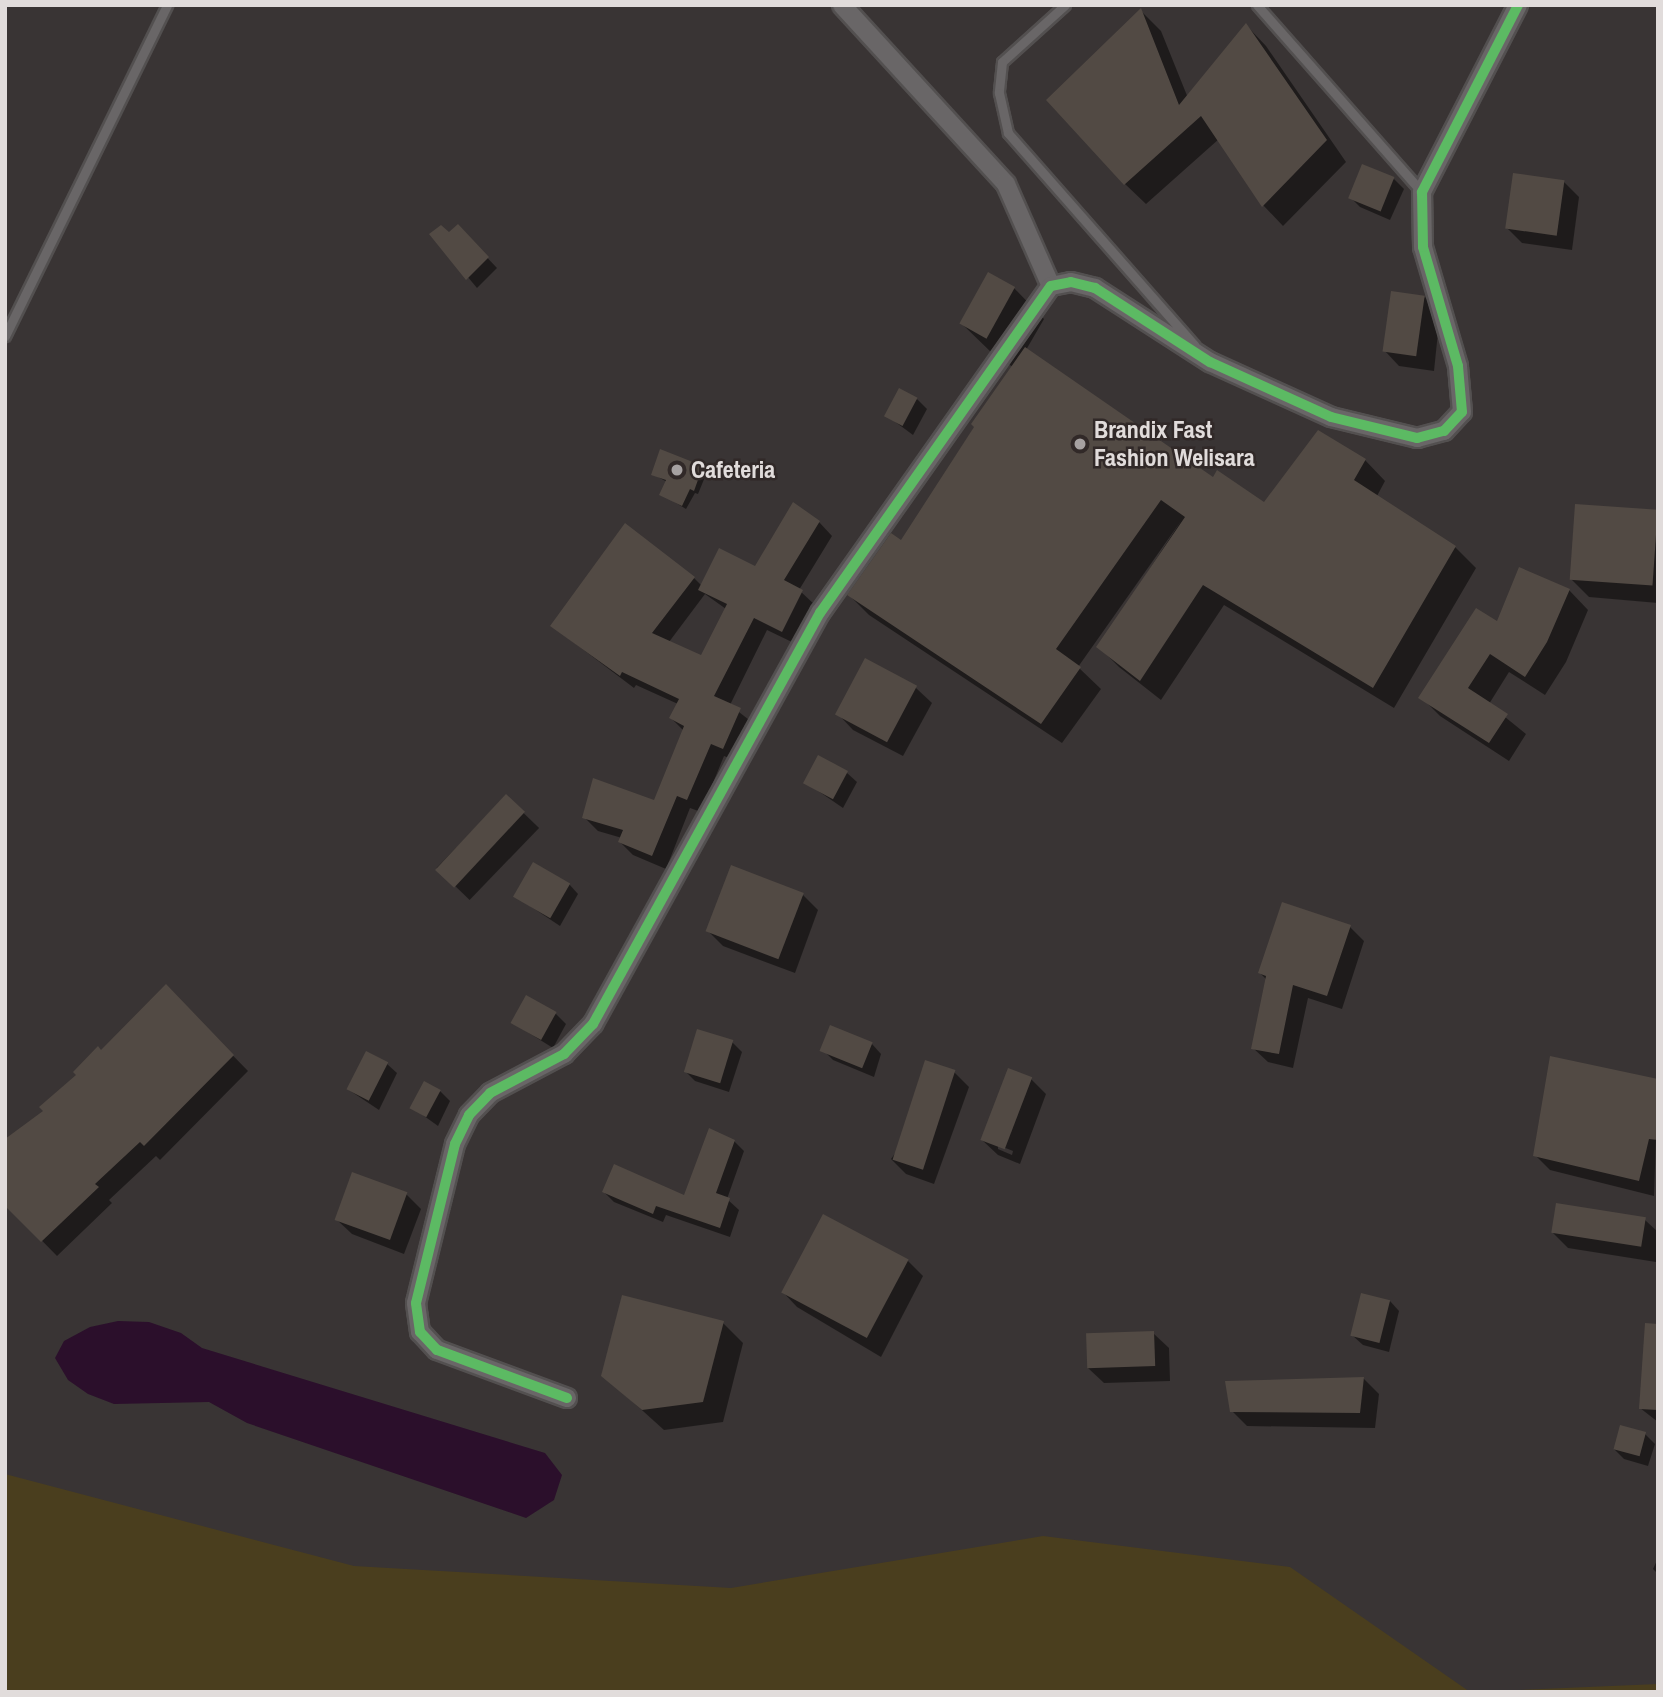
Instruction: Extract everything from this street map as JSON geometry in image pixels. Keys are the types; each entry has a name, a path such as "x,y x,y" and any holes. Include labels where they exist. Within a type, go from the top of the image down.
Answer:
{"street":[{"path":"842,5 1006,184 1051,286"},
{"path":"567,1398 437,1350 420,1332 416,1303 455,1144 469,1115 490,1093 564,1054 593,1024 820,613 1051,286 1071,282 1095,288 1209,362 1331,417 1417,438 1444,431 1462,412 1458,366 1423,247 1422,192 1518,5"}],"lane":[{"path":"5,336 167,5"},
{"path":"1065,5 1002,62 999,93 1008,133 1209,362"},
{"path":"1257,5 1422,192"}],"shaded area":[{"path":"118,1321 149,1322 181,1333 202,1348 545,1453 562,1475 554,1500 526,1518 247,1423 209,1402 114,1404 88,1394 68,1380 55,1358 64,1341 90,1327"},
{"path":"5,1474 354,1566 731,1588 1043,1536 1290,1567 1470,1692 5,1692"},
{"path":"1658,1684 1658,1692 1473,1692"}],"building":[{"path":"1141,8 1179,105 1246,23 1327,140 1262,207 1201,116 1124,185 1046,100"},
{"path":"1362,164 1394,177 1381,211 1348,198"},
{"path":"1513,173 1564,180 1557,236 1505,228"},
{"path":"458,224 489,257 466,280 429,234 441,225 449,232"},
{"path":"988,272 1015,287 987,339 959,324"},
{"path":"1391,291 1425,296 1416,356 1383,351"},
{"path":"1025,347 1213,477 1217,470 1264,502 1318,430 1366,459 1354,480 1456,546 1373,688 1203,585 1140,681 1096,647 1185,517 1161,500 1056,649 1081,667 1041,724 847,595 891,533 901,540 974,427 971,424"},
{"path":"899,388 918,398 903,426 884,416"},
{"name":"Cafeteria","path":"660,449 703,466 694,491 690,489 682,506 659,495 666,480 651,475"},
{"path":"793,502 820,521 784,580 803,590 782,632 754,618 714,696 741,708 723,749 711,744 687,800 677,796 652,856 618,842 623,830 582,818 593,778 654,800 684,726 669,718 679,699 622,672 620,676 550,626 625,523 695,577 652,633 701,655 727,604 698,590 719,548 755,566"},
{"path":"1575,504 1658,510 1652,586 1570,580"},
{"path":"1519,567 1570,589 1547,642 1525,677 1490,654 1468,688 1508,714 1489,743 1418,698 1476,608 1497,621"},
{"path":"865,658 917,686 887,742 835,715"},
{"path":"818,755 848,771 833,799 803,783"},
{"path":"506,794 525,812 454,888 435,870"},
{"path":"533,862 570,884 550,918 513,897"},
{"path":"731,865 804,893 778,959 706,931"},
{"path":"1282,902 1351,925 1327,996 1293,985 1279,1054 1251,1049 1266,976 1258,973"},
{"path":"166,984 234,1055 144,1146 140,1142 95,1184 99,1187 41,1242 5,1206 5,1139 43,1111 39,1107 76,1075 73,1072 98,1046 101,1050"},
{"path":"526,995 557,1012 541,1040 510,1023"},
{"path":"830,1025 873,1042 862,1068 820,1051"},
{"path":"697,1029 733,1040 720,1083 684,1072"},
{"path":"366,1051 388,1062 369,1101 346,1089"},
{"path":"1550,1056 1658,1079 1658,1140 1649,1139 1639,1181 1533,1156"},
{"path":"925,1060 955,1070 923,1170 893,1160"},
{"path":"1008,1068 1032,1077 1005,1149 980,1140"},
{"path":"424,1081 441,1090 426,1117 409,1108"},
{"path":"709,1128 735,1140 716,1193 730,1198 720,1228 656,1206 653,1214 602,1192 614,1164 684,1195"},
{"path":"352,1172 407,1192 390,1240 335,1220"},
{"path":"1556,1203 1646,1217 1641,1247 1551,1233"},
{"path":"823,1214 909,1260 867,1338 781,1293"},
{"path":"1361,1293 1390,1300 1379,1343 1350,1336"},
{"path":"622,1295 724,1321 703,1402 642,1410 601,1376"},
{"path":"1645,1323 1658,1324 1658,1410 1639,1409"},
{"path":"1154,1331 1155,1366 1087,1368 1086,1333"},
{"path":"1364,1377 1360,1413 1230,1412 1225,1381"},
{"path":"1620,1425 1646,1432 1640,1456 1614,1449"}],"cycle path":[{"path":"567,1398 437,1350 420,1332 416,1303 455,1144 469,1115 490,1093 564,1054 593,1024 820,613 1051,286 1071,282 1095,288 1210,362 1331,417 1417,438 1444,431 1462,412 1458,366 1423,247 1422,192 1518,5"}],"place":[{"name":"Brandix Fast Fashion Welisara","path":"1080,444"},
{"name":"Cafeteria","path":"677,470"}]}
